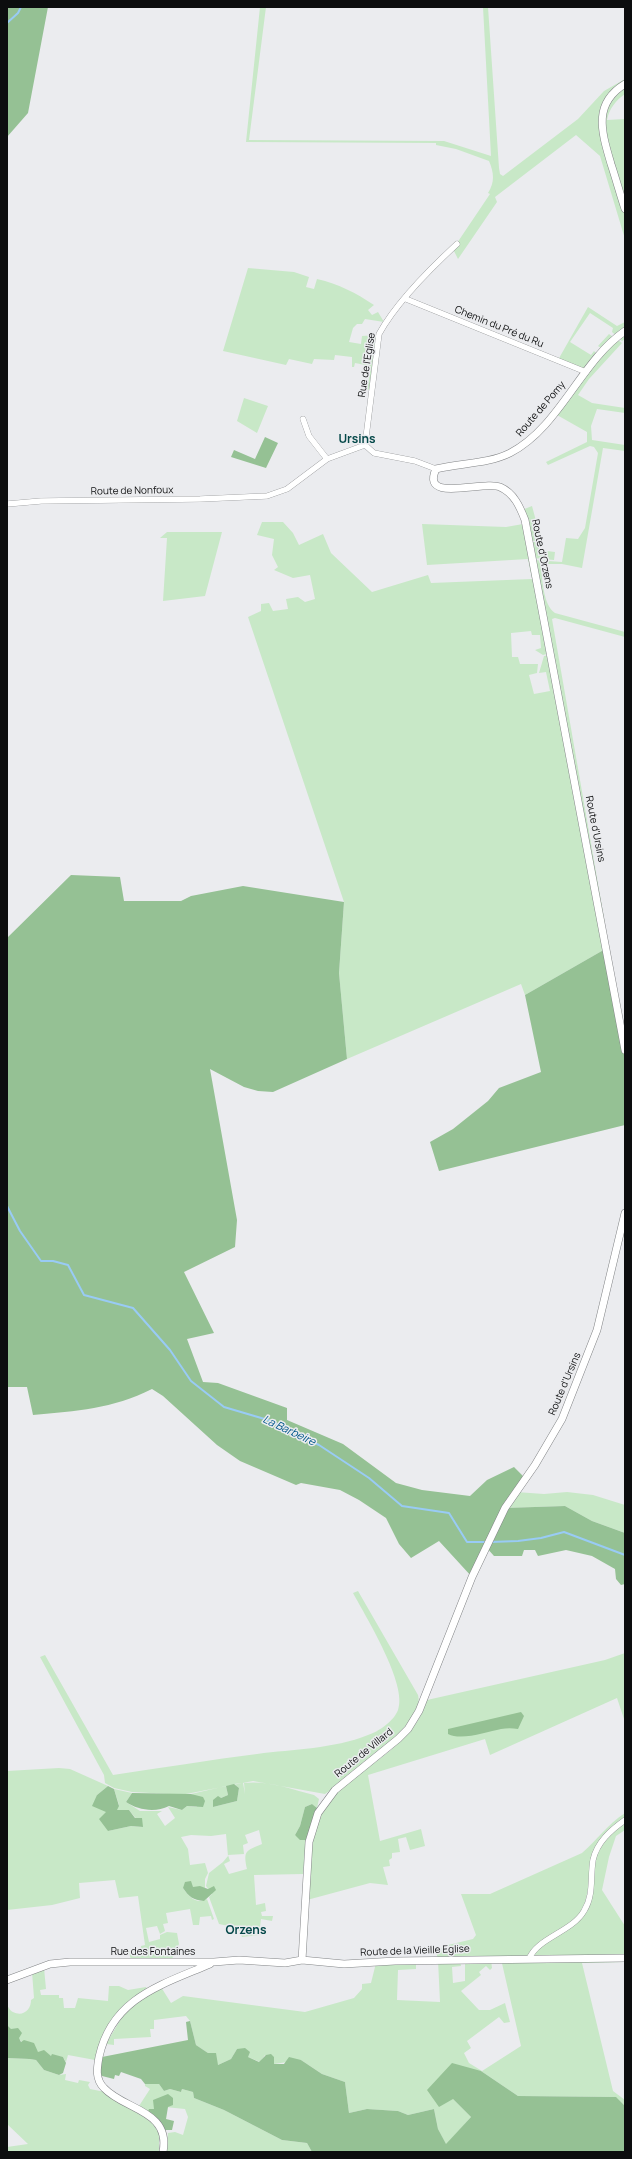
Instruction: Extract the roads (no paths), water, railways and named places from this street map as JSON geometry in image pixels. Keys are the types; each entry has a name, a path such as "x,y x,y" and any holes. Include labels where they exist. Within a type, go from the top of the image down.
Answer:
{"street":[{"path":"625,84 613,93 606,103 601,123 603,139 625,209"},
{"name":"Rue de l'Eglise","path":"364,445 379,334 386,322 432,267 457,244"},
{"name":"Chemin du Pré du Ru","path":"406,299 586,372"},
{"name":"Route de Pomy","path":"436,469 480,462 509,453 525,444 556,411 608,346 625,331"},
{"path":"303,419 309,436 327,459 364,445 374,453 415,461 436,469"},
{"name":"Route de Nonfoux","path":"7,504 41,501 257,497 286,489 327,459"},
{"name":"Route d'Orzens","path":"436,469 433,476 433,482 436,486 450,489 481,485 499,487 511,495 520,506 525,520 544,612"},
{"name":"Route d'Ursins","path":"544,612 625,1050"},
{"name":"Route d'Ursins","path":"486,1546 504,1508 535,1465 562,1418 597,1330 625,1213"},
{"name":"Route de Villard","path":"302,1960 309,1842 318,1813 330,1795 398,1739 412,1723 425,1700 486,1546"},
{"path":"529,1959 535,1949 571,1925 583,1913 590,1898 593,1860 599,1844 613,1829 625,1820"},
{"name":"Route de la Vieille Eglise","path":"302,1960 344,1964 625,1958"},
{"name":"Rue des Fontaines","path":"7,1980 50,1964 70,1962 214,1962 239,1960 285,1963 302,1960"},
{"path":"163,2152 163,2136 155,2121 144,2112 108,2092 101,2086 97,2072 101,2050 112,2023 132,2002 159,1986 214,1962"}],"waterway":[{"path":"7,23 18,13 21,7"},
{"name":"La Barbeire","path":"7,1206 20,1231 41,1261 53,1261 68,1265 84,1295 133,1308 170,1350 191,1381 224,1407 268,1420 319,1445 369,1478 402,1506 449,1513 467,1542 486,1542"},
{"name":"La Barbeire","path":"491,1542 541,1538 564,1532 625,1555"}],"district":[{"name":"Ursins","path":"357,440"},
{"name":"Orzens","path":"246,1931"}]}
